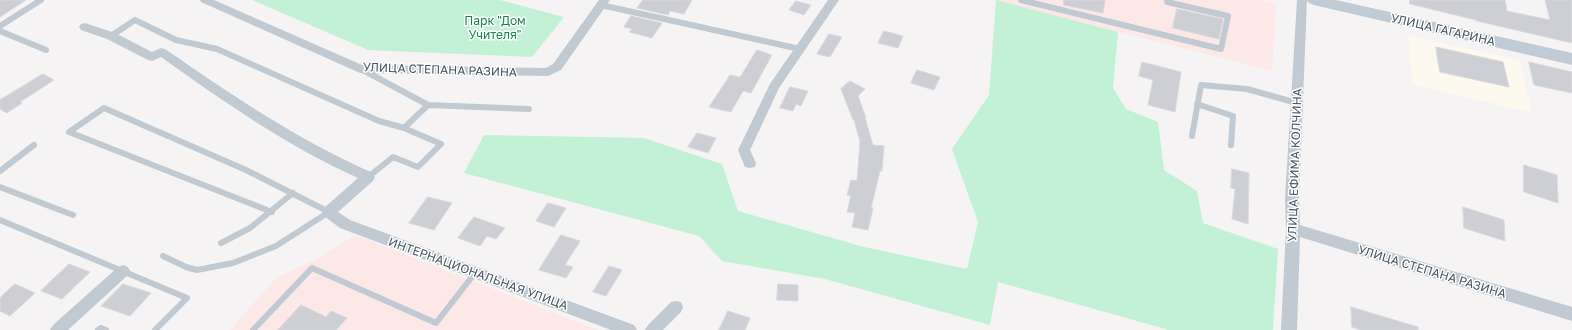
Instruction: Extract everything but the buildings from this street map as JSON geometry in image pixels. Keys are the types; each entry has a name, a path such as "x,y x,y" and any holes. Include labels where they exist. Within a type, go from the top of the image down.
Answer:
{"street":[{"name":"УЛИЦА СТЕПАНА РАЗИНА","path":"205,0 360,69 548,72 557,67 603,2"},
{"path":"750,163 744,150 774,87 834,0"},
{"name":"УЛИЦА ЕФИМА КОЛЧИНА","path":"1289,330 1293,229 1292,199 1302,0"},
{"name":"УЛИЦА ГАГАРИНА","path":"1314,0 1572,60"},
{"path":"85,27 111,36 152,58 161,52 246,111 336,164 368,177 329,212"},
{"name":"ИНТЕРНАЦИОНАЛЬНАЯ УЛИЦА","path":"329,212 345,224 629,330"},
{"name":"УЛИЦА СТЕПАНА РАЗИНА","path":"1293,229 1572,314"},
{"path":"58,330 123,271"},
{"path":"653,330 676,307"}],"lane":[{"path":"0,26 41,0"},
{"path":"1021,0 1221,50 1228,16 1167,2"},
{"path":"603,2 800,49"},
{"path":"111,36 135,20 176,40 217,49 379,121 404,128 441,144 418,167 393,157 368,177"},
{"path":"0,31 46,50"},
{"path":"360,69 428,105 529,109"},
{"path":"1192,136 1201,85 1247,89 1297,103"},
{"path":"1197,104 1233,116 1231,145"},
{"path":"404,128 428,105"},
{"path":"163,256 193,270 204,270 227,265 255,256 281,244 329,212 209,153 104,108 69,132 272,212"},
{"path":"0,171 34,145"},
{"path":"0,187 73,216"},
{"path":"221,243 233,238 253,226 272,212 293,193"},
{"path":"0,220 187,298 155,330"},
{"path":"253,330 312,268 436,323 476,273"},
{"path":"98,330 101,328 106,330"}],"shaded area":[{"path":"994,0 1261,0 1276,4 1272,71"},
{"path":"1408,36 1520,60 1532,113 1412,84"},
{"path":"352,237 360,237 598,330 230,330 276,278 319,258"}],"green space":[{"name":"Парк \"Дом Учителя\"","path":"252,0 500,0 564,17 532,57 368,50"},
{"path":"996,0 1118,32 1113,88 1126,109 1158,122 1164,170 1197,191 1203,223 1278,249 1273,330 1169,330 998,282 990,325 825,279 722,261 699,236 464,173 484,135 644,138 722,164 738,211 864,247 967,269 978,222 952,149 989,95"}]}
